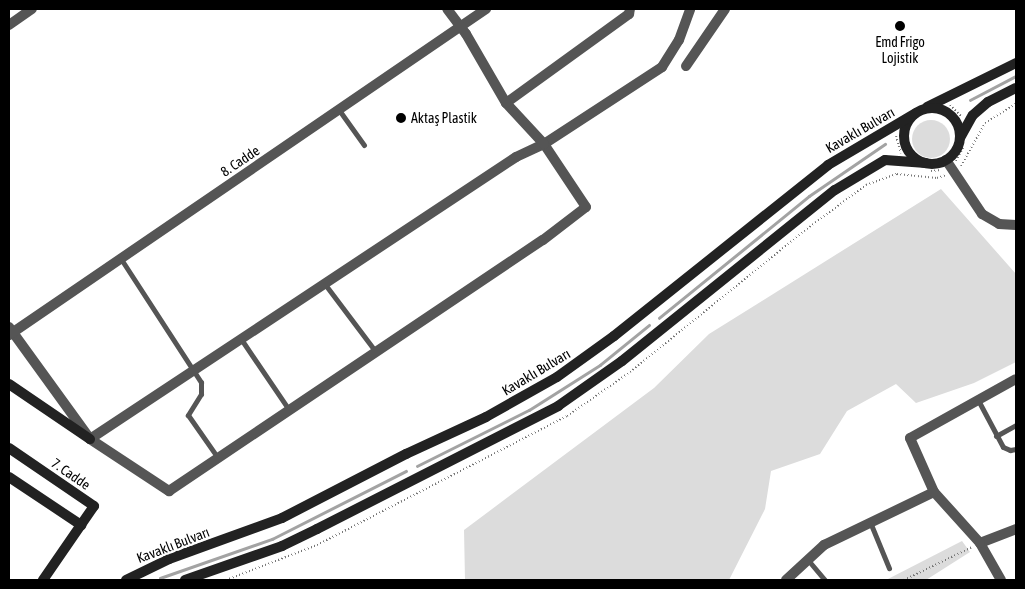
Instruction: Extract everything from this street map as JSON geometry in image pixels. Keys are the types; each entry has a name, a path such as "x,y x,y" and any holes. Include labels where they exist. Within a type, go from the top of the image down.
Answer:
{"main road":[{"name":"Kavaklı Bulvarı","path":"126,580 169,559 282,518 406,454 486,417 557,377 614,336 828,165 920,111 1016,63"},
{"path":"185,580 308,534 558,406 622,361 835,190 885,160 926,163 946,160 957,148 973,115 988,102 1016,88"},
{"path":"920,111 933,108 950,114 959,129 960,139"},
{"name":"Kavaklı Bulvarı","path":"920,111 906,127 906,145 910,153 926,163"},
{"path":"9,384 90,439"},
{"name":"7. Cadde","path":"9,448 94,506 43,580"},
{"path":"9,477 81,525"}],"street":[{"path":"9,25 32,9"},
{"path":"10,332 90,439 168,491 543,240 586,207 544,144 506,103 461,27 447,9"},
{"name":"8. Cadde","path":"10,332 121,259 486,9"},
{"path":"506,103 629,14 630,9"},
{"path":"90,439 516,157 544,144 662,67 679,40 690,9"},
{"path":"686,66 725,9"},
{"path":"946,160 982,214 999,224 1016,225"},
{"path":"1001,580 980,543 934,492 910,438 1016,379"},
{"path":"786,580 824,545 870,521 934,492"},
{"path":"980,543 1016,529"}],"lane":[{"path":"339,110 364,145"},
{"path":"121,259 201,382 202,394 188,415 218,458"},
{"path":"324,284 376,352"},
{"path":"241,338 289,410"},
{"path":"978,400 1003,447 1010,450 1016,449"},
{"path":"996,436 1016,425"},
{"path":"870,521 889,568"},
{"path":"808,560 825,580"}],"path":[{"path":"948,104 963,118"},
{"path":"895,132 902,155"},
{"path":"904,580 980,543"}],"shaded area":[{"path":"931,120 945,125 950,139 945,153 931,158 917,153 912,139 917,125"},
{"path":"941,189 1016,274 1016,362 974,383 916,403 896,384 847,411 820,454 771,471 765,509 729,580 465,580 464,530 654,388 709,334"},
{"path":"962,541 970,552 926,580 886,580"}],"waterway":[{"path":"970,100 1016,76"},
{"path":"659,318 809,196 885,144"},
{"path":"417,466 529,410 600,365 649,325"},
{"path":"160,578 272,539 406,471"}],"place":[{"name":"Emd Frigo Lojistik","path":"900,26"},
{"name":"Aktaş Plastik","path":"401,118"}]}
